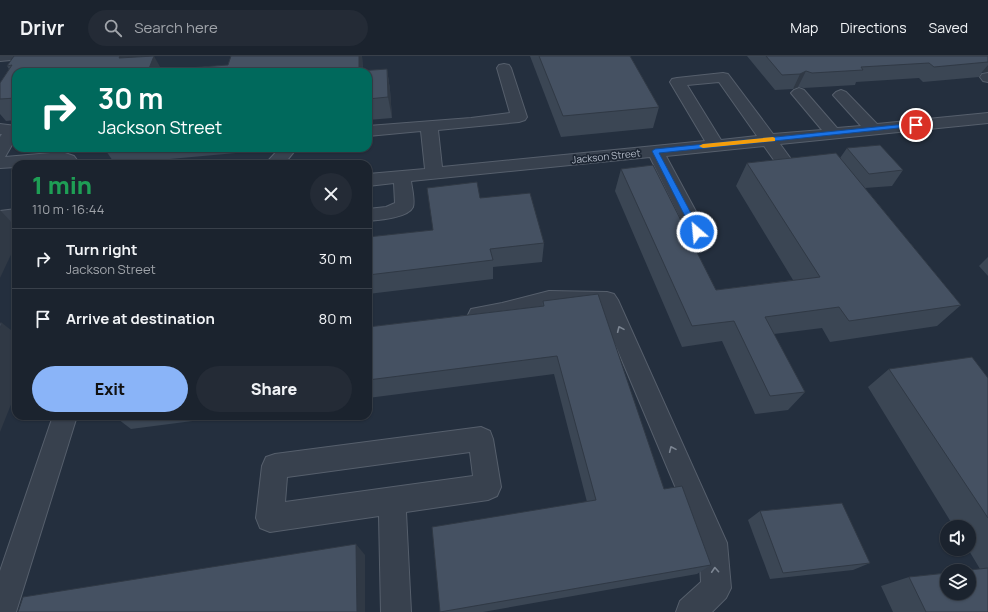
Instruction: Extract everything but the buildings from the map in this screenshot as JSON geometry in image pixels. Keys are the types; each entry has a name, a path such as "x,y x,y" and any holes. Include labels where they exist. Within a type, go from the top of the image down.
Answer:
{"street":[{"path":"0,57 17,56"},
{"path":"372,131 471,123 519,116 504,68"},
{"path":"716,145 677,82 723,77 787,166"},
{"path":"799,93 833,133"},
{"path":"841,95 873,129"},
{"name":"Jackson Street","path":"372,180 988,118"},
{"path":"429,126 434,173"},
{"path":"0,129 12,130 0,153"},
{"path":"655,151 697,232"},
{"path":"278,160 285,152"},
{"path":"31,160 62,157 68,160"},
{"path":"0,163 12,162"},
{"path":"372,215 389,213 404,206 402,176"},
{"path":"0,217 12,216"},
{"path":"463,317 502,312 549,299 607,300 713,543 716,588 691,612"},
{"path":"1,612 64,420"},
{"path":"481,439 488,487 392,501 270,518 275,466 481,439"},
{"path":"392,501 396,612"}],"slow traffic":[{"path":"703,146 773,139"}],"route":[{"path":"697,232 655,151 916,125"}]}
